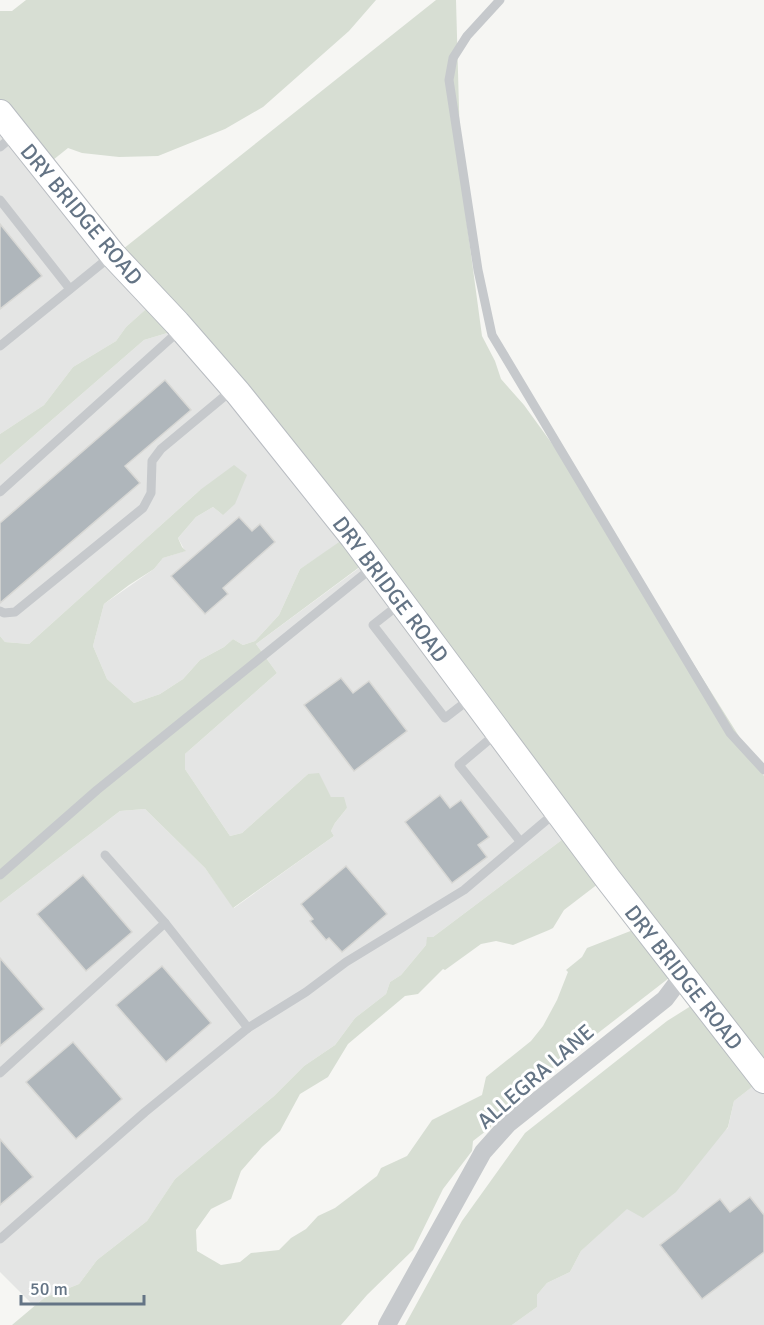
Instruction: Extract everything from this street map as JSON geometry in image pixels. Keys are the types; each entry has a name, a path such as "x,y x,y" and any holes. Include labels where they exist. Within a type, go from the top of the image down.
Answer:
{"street":[{"name":"DRY BRIDGE ROAD","path":"0,113 8,141 234,388 375,566 682,975 764,1080"},
{"name":"ALLEGRA LANE","path":"387,1325 483,1152 508,1124 665,999 682,975"}],"lane":[{"path":"500,0 467,36 453,58 449,80 478,270 492,335 730,733 764,770"},
{"path":"0,200 70,289"},
{"path":"0,346 113,255"},
{"path":"0,492 182,329"},
{"path":"0,610 4,613 15,612 143,508 151,493 152,462 161,449 234,388"},
{"path":"0,875 97,790 375,566"},
{"path":"402,602 373,625 445,718 473,697"},
{"path":"499,732 459,765 520,841"},
{"path":"0,1239 145,1112 248,1028 306,992 346,962 464,890 558,811"},
{"path":"105,855 165,923 248,1028"},
{"path":"0,1073 165,923"}],"shaded area":[{"path":"26,0 376,0 349,31 263,107 225,129 158,156 119,157 82,153 68,148 43,168 0,123 0,11 12,11"},
{"path":"436,0 456,0 461,180 482,336 501,379 524,405 574,474 764,776 764,1082 761,1080 734,1101 728,1127 676,1192 643,1218 627,1209 581,1251 570,1272 547,1283 537,1295 537,1307 512,1325 405,1325 462,1221 525,1133 667,1021 702,999 678,971 553,1068 490,1121 491,1127 473,1141 472,1151 443,1189 413,1250 367,1295 341,1325 12,1325 44,1298 79,1284 97,1260 147,1221 175,1179 274,1096 304,1066 335,1045 355,1018 386,994 390,982 401,975 426,945 427,937 433,937 571,833 369,560 256,644 277,673 185,754 185,769 230,836 242,833 308,774 319,773 331,797 344,797 347,808 331,831 334,836 233,908 205,868 145,809 120,811 0,903 0,636 5,642 29,644 200,490 234,465 247,475 235,504 223,515 213,507 196,517 178,538 186,551 163,558 154,569 104,604 93,646 107,679 134,703 160,694 183,679 200,660 224,647 233,639 243,645 255,641 279,615 300,569 345,538 174,331 144,340 0,465 0,434 44,405 73,367 116,341 126,327 155,301 118,253","holes":["607,877 633,930 587,948 582,957 566,970 568,972 557,1000 543,1026 531,1041 486,1077 482,1095 432,1120 407,1156 381,1168 377,1176 335,1208 318,1216 306,1229 291,1238 279,1250 251,1253 240,1262 221,1265 197,1251 196,1230 211,1209 231,1199 241,1171 280,1131 300,1094 328,1077 348,1044 405,996 418,994 443,969 445,970 481,944 496,941 513,945 553,928 564,910"]},
{"path":"0,123 155,301 126,327 116,341 73,367 44,405 0,434"},
{"path":"174,331 350,536 300,569 279,615 255,641 243,645 233,639 224,647 200,660 183,679 160,694 134,703 107,679 93,646 104,604 154,569 163,558 185,551 178,538 196,517 213,507 223,515 200,490 29,644 5,642 0,636 0,465 144,340"},
{"path":"370,560 571,833 433,937 428,937 426,945 401,975 390,982 386,994 355,1018 335,1045 304,1066 274,1096 175,1179 147,1221 97,1260 79,1284 44,1298 34,1306 0,1272 0,903 120,811 145,809 205,868 234,908 334,836 331,831 347,808 331,797 308,774 242,833 230,836 185,769 185,754 277,673 256,644"},
{"path":"761,1080 764,1082 764,1325 512,1325 537,1307 537,1295 547,1283 570,1272 581,1251 627,1208 728,1128 734,1101"}],"building":[{"path":"0,224 42,276 0,309"},
{"path":"165,380 191,410 125,466 140,483 0,603 0,523"},
{"path":"239,517 252,531 260,524 275,542 223,588 228,594 205,614 171,576"},
{"path":"341,678 353,693 369,681 407,731 354,771 304,705"},
{"path":"440,795 450,808 461,800 489,837 478,845 487,857 452,883 405,822"},
{"path":"346,866 387,914 342,952 329,938 326,940 310,921 313,919 301,904"},
{"path":"83,875 132,932 86,971 37,914"},
{"path":"0,958 44,1009 0,1046"},
{"path":"162,966 211,1023 166,1062 116,1005"},
{"path":"73,1042 122,1099 76,1139 26,1082"},
{"path":"0,1139 33,1177 0,1205"},
{"path":"750,1197 764,1215 764,1252 702,1299 660,1245 720,1199 730,1212"}]}
